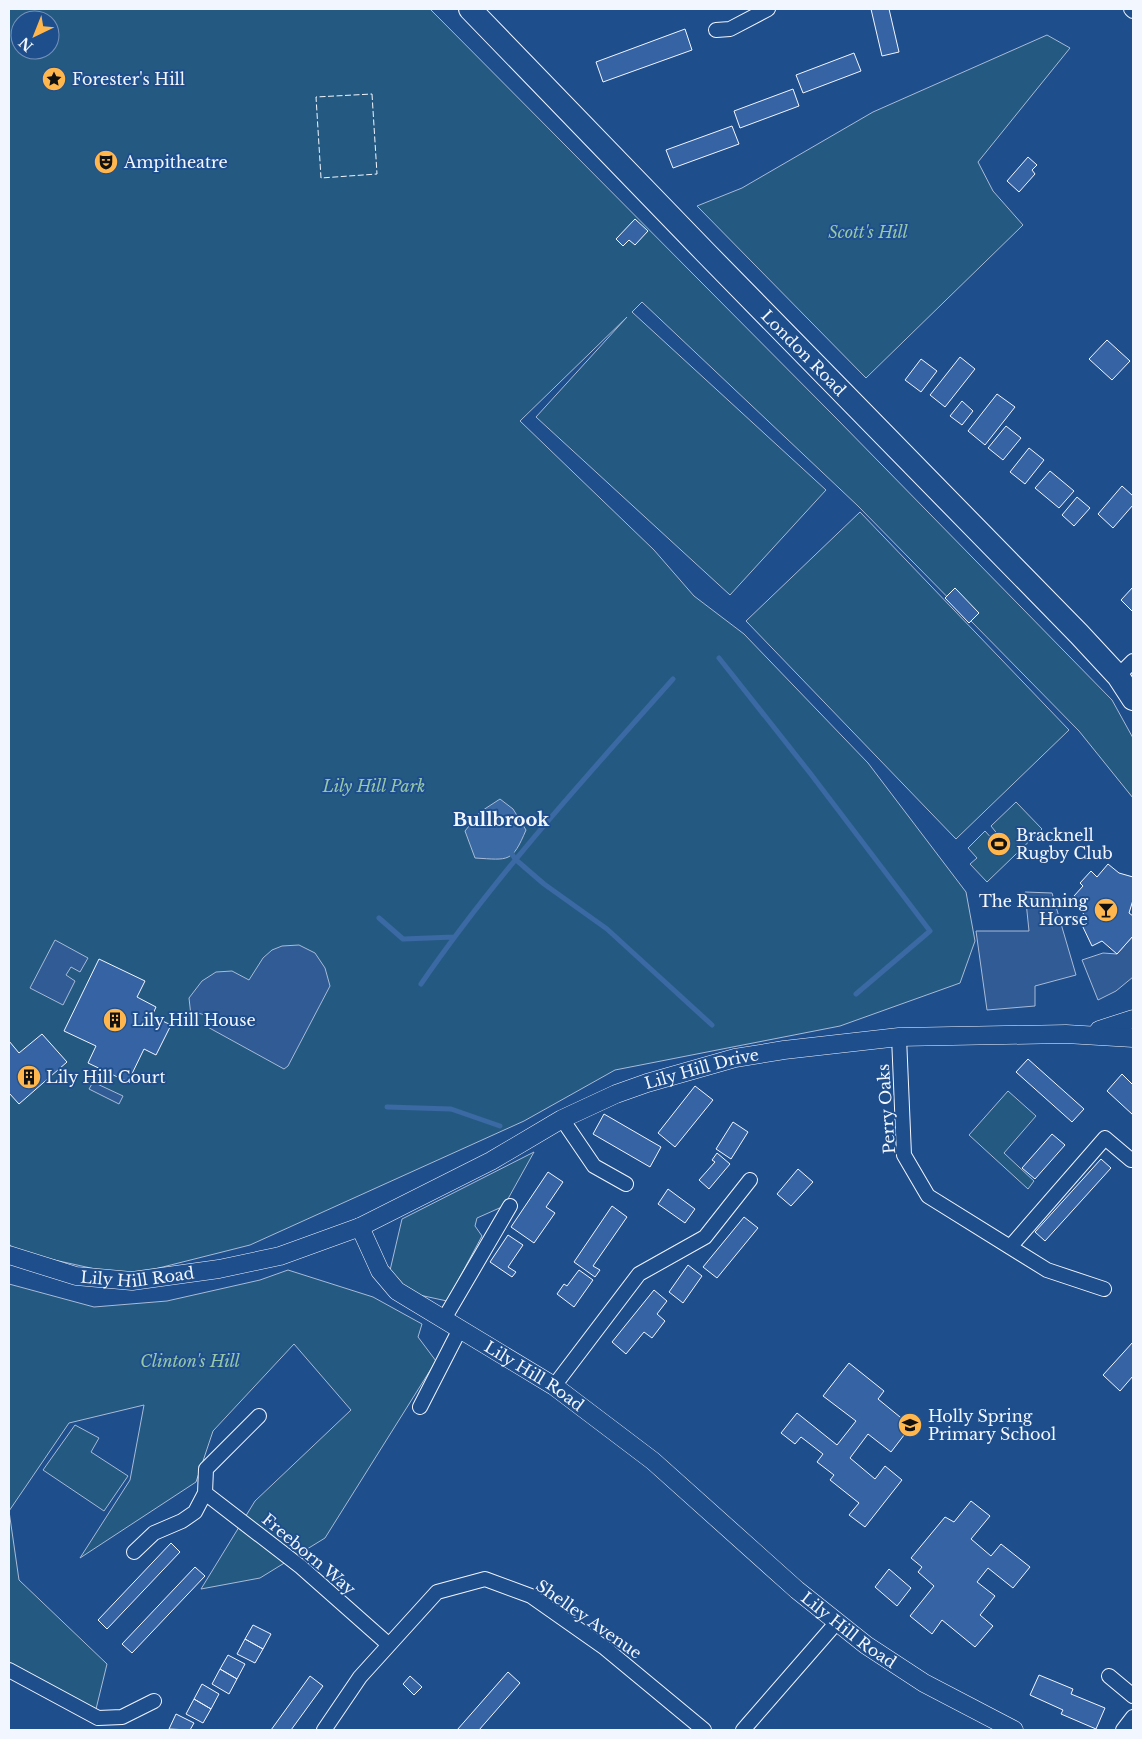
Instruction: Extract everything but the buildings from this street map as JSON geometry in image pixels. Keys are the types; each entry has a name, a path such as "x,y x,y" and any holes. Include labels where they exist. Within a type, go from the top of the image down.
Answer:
{"main road":[{"name":"London Road","path":"480,12 1126,669 1133,698"}],"street":[{"path":"716,30 730,29 768,9"},
{"name":"Lily Hill Drive","path":"1076,1035 1107,1029 1133,1019"},
{"name":"Lily Hill Drive","path":"360,1227 491,1161 562,1119 647,1083 735,1058 784,1050 899,1037 1076,1035 1133,1038"},
{"name":"Perry Oaks","path":"899,1037 904,1155 928,1196 1047,1270 1104,1289"},
{"path":"562,1119 594,1166 626,1184"},
{"path":"1010,1247 1105,1138 1131,1160"},
{"path":"554,1386 639,1274 705,1236 750,1180"},
{"path":"444,1319 510,1206"},
{"name":"Lily Hill Road","path":"9,1255 76,1276 132,1281 251,1263 315,1244 360,1227 380,1271 397,1291 554,1386 653,1460 797,1590 866,1645 924,1683 1014,1730"},
{"path":"420,1407 460,1329"},
{"path":"134,1552 154,1533 182,1521 195,1512 205,1493 206,1469 259,1416"},
{"name":"Freeborn Way","path":"205,1493 301,1567 388,1644"},
{"name":"Shelley Avenue","path":"324,1730 360,1676 437,1592 485,1579 531,1596 605,1648 704,1730"},
{"path":"743,1730 837,1622"},
{"path":"9,1670 98,1718 122,1717 154,1702"},
{"path":"1109,1676 1133,1696"},
{"path":"1123,1730 1133,1717"}],"green space":[{"name":"Lily Hill Park","path":"9,9 430,9 836,418 1112,700 1133,738 1133,798 1079,731 858,506 642,302 632,312 826,490 730,595 536,417 627,317 520,421 654,550 694,596 744,634 868,763 966,892 975,941 960,983 840,1026 615,1070 524,1121 250,1245 127,1276 18,1252 9,1244"},
{"name":"Scott's Hill","path":"1047,35 1070,48 978,162 993,191 1023,225 866,378 697,206 742,188 873,112"},
{"path":"860,512 1069,730 956,839 746,621"},
{"name":"Bracknell Rugby Club","path":"1016,802 1042,829 987,882 970,864 977,858 968,848 985,831 994,841 999,836 991,826"},
{"path":"1008,1091 1036,1116 1004,1153 1034,1181 1028,1189 969,1135"},
{"path":"534,1152 504,1206 477,1218 475,1226 482,1236 447,1301 410,1293 388,1279 402,1219"},
{"name":"Clinton's Hill","path":"288,1270 373,1297 422,1324 418,1337 436,1361 325,1538 260,1578 201,1589 255,1501 351,1410 294,1344 213,1431 196,1482 80,1558 130,1480 144,1405 69,1423 9,1511 9,1284 94,1307 167,1301 260,1280"},
{"path":"75,1425 99,1438 91,1452 128,1476 104,1511 43,1470"},
{"path":"9,1511 19,1580 107,1664 96,1709 9,1665"}],"shaded area":[{"path":"500,799 513,809 526,830 517,849 508,857 502,859 475,858 465,831 480,812"},
{"path":"1025,892 1052,893 1076,975 1035,986 1035,1006 987,1010 976,931 1029,931"},
{"path":"1133,936 1133,977 1116,991 1098,1000 1082,960 1103,953 1117,954"},
{"path":"55,940 88,958 80,972 71,967 66,975 75,981 63,1005 30,988"},
{"path":"299,945 315,953 325,968 330,986 288,1066 284,1069 204,1025 207,1019 205,1015 198,1013 191,1016 189,998 202,981 216,972 232,971 249,980 263,958 272,950 282,946"},
{"path":"93,1082 123,1096 119,1104 89,1089"}],"waterway":[{"path":"719,658 810,773 930,931 856,994"},
{"path":"421,984 510,866 574,790 673,679"},
{"path":"512,854 515,859 544,884 607,929 712,1025"},
{"path":"379,918 403,939 454,937"},
{"path":"387,1107 451,1109 500,1126"}],"fence":[{"path":"372,94 377,174 321,178 316,97 372,94"}],"place":[{"name":"Forester's Hill","path":"54,79"},
{"name":"Ampitheatre","path":"106,162"},
{"name":"Bracknell Rugby Club","path":"999,844"},
{"name":"The Running Horse","path":"1106,910"},
{"name":"Lily Hill House","path":"115,1020"},
{"name":"Lily Hill Court","path":"29,1077"},
{"name":"Holly Spring Primary School","path":"910,1425"}],"district":[{"name":"Bullbrook","path":"501,820"}]}
